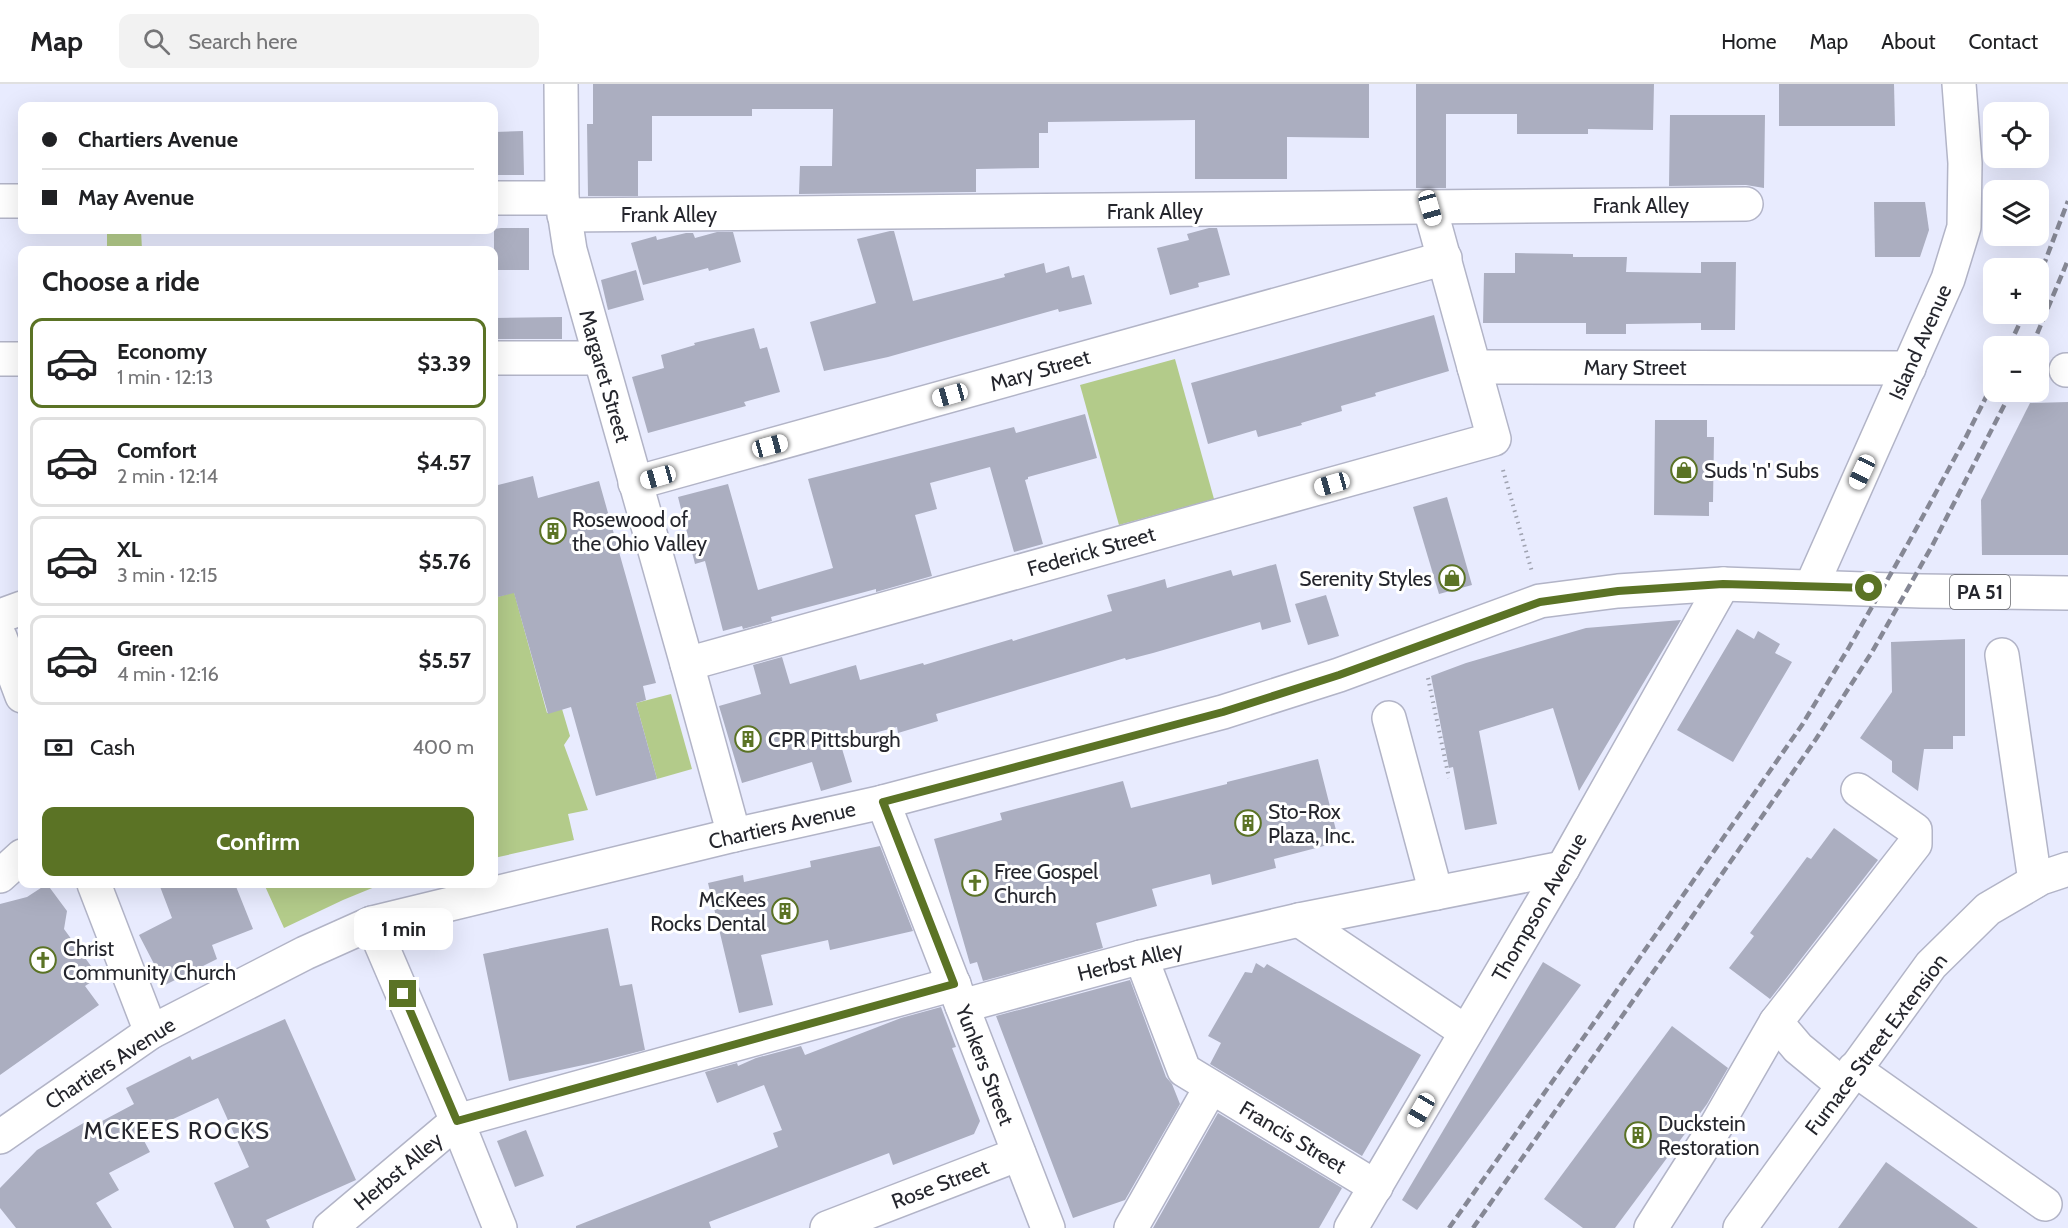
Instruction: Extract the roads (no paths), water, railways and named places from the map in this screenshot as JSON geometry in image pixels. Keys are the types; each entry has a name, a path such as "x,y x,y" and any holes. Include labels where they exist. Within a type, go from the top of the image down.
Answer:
{"street":[{"name":"Margaret Street","path":"561,84 563,206 570,250 734,836"},
{"name":"Island Avenue","path":"1812,585 1948,279 1964,227 1965,163 1959,84"},
{"name":"Frank Alley","path":"498,198 563,206 1430,208 1746,204"},
{"path":"0,201 18,201"},
{"path":"1430,208 1474,367"},
{"name":"Mary Street","path":"635,483 1445,258"},
{"path":"498,358 600,358"},
{"path":"0,359 18,359"},
{"name":"Mary Street","path":"1474,367 1909,368"},
{"name":"Federick Street","path":"687,664 1494,439 1474,367"},
{"name":"Chartiers Avenue","path":"0,1137 151,1032 305,953 372,923 883,802 1223,712 1339,675 1540,602 1618,591 1723,584 1812,585 1921,591 2068,593"},
{"name":"Thompson Avenue","path":"1352,1228 1563,868 1723,584"},
{"path":"0,616 18,609"},
{"path":"0,637 18,685"},
{"path":"2002,655 2035,881"},
{"path":"1389,718 1436,892"},
{"path":"1651,1228 1716,1126 1776,1022 1915,844 1916,830 1858,790"},
{"name":"Yunkers Street","path":"883,802 1048,1228"},
{"path":"0,876 18,860"},
{"name":"Herbst Alley","path":"330,1228 457,1121 958,995 1141,957 1299,920 1563,868"},
{"name":"Furnace Street Extension","path":"1740,1228 1931,964 1988,909 2035,881 2068,869"},
{"path":"96,888 151,1032"},
{"path":"1299,920 1466,1032"},
{"path":"372,923 500,1228"},
{"name":"Francis Street","path":"1141,957 1184,1070 1376,1187"},
{"path":"1776,1022 1798,1048 1849,1077 2045,1204"},
{"path":"1131,1228 1211,1087"},
{"name":"Rose Street","path":"827,1228 1019,1154"}],"railway":[{"path":"2046,258 2068,201"},
{"path":"2036,336 2068,260"},
{"path":"2014,336 2019,324"},
{"path":"1449,1228 1802,725 1910,540 1984,402"},
{"path":"1473,1228 1816,739 1872,652 1932,546 2006,402"}],"place":[{"name":"Suds 'n' Subs","path":"1684,470"},
{"name":"Rosewood of the Ohio Valley","path":"553,531"},
{"name":"Serenity Styles","path":"1452,578"},
{"name":"CPR Pittsburgh","path":"748,739"},
{"name":"Sto-Rox Plaza, Inc.","path":"1248,823"},
{"name":"Free Gospel Church","path":"975,883"},
{"name":"McKees Rocks Dental","path":"785,911"},
{"name":"Christ Community Church","path":"43,960"},
{"name":"Duckstein Restoration","path":"1638,1135"}],"district":[{"name":"MCKEES ROCKS","path":"177,1130"}]}
